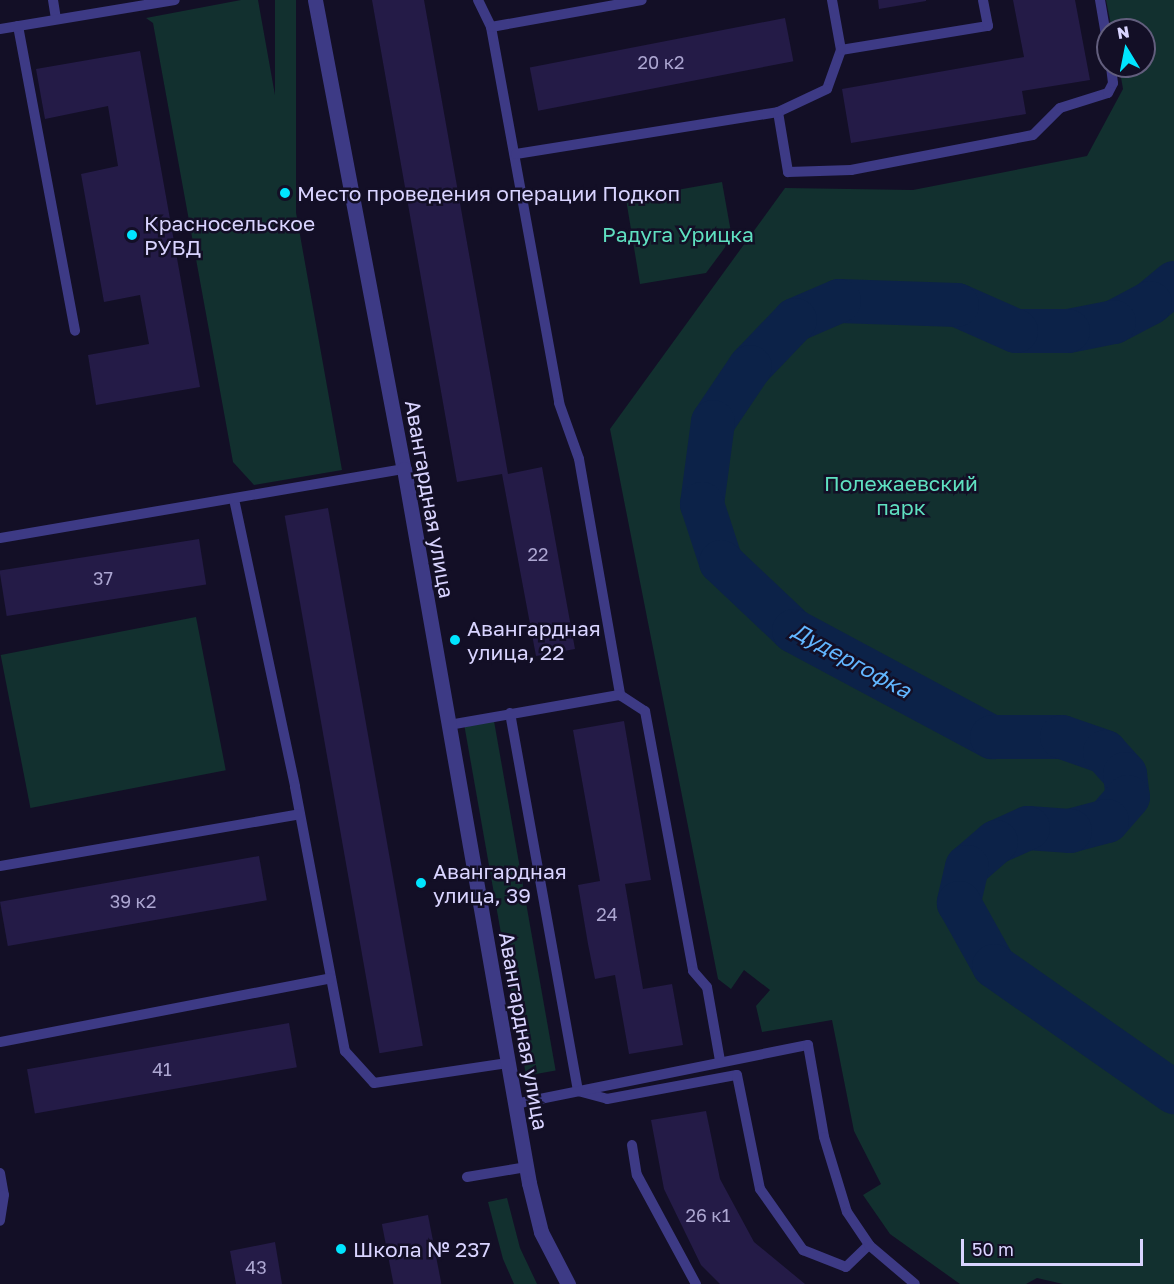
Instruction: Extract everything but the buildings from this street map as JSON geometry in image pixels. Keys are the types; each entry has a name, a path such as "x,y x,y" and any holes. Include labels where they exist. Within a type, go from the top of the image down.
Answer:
{"street":[{"name":"Авангардная улица","path":"315,0 404,469 527,1167 541,1232 568,1284"}],"lane":[{"path":"53,0 56,19"},
{"path":"0,29 175,0"},
{"path":"478,0 490,27 516,154 559,403 579,459 620,695"},
{"path":"490,27 642,0"},
{"path":"516,154 778,112 827,89 841,50 832,0"},
{"path":"841,50 988,26 983,0"},
{"path":"1100,0 1103,18"},
{"path":"18,26 75,331"},
{"path":"778,112 788,172 851,170 1033,135 1060,108 1108,93 1113,83 1112,78"},
{"path":"0,538 404,469"},
{"path":"234,499 300,814 345,1051 374,1083 508,1063"},
{"path":"449,724 620,695 645,711 693,971 707,987 720,1061"},
{"path":"510,713 578,1091"},
{"path":"0,866 300,814"},
{"path":"0,1042 331,978"},
{"path":"515,1104 808,1045 824,1137 847,1212 869,1245 915,1284"},
{"path":"578,1091 607,1099 737,1075 760,1189 803,1250 846,1267 869,1245"},
{"path":"632,1145 637,1175 696,1284"},
{"path":"467,1177 527,1167"},
{"path":"0,1173 4,1195 0,1221"}],"green space":[{"path":"241,0 258,0 342,470 254,485 233,462 153,23 146,18"},
{"path":"275,0 296,0 296,474 275,474"},
{"name":"Полежаевский парк","path":"1106,0 1174,0 1174,1284 1063,1284 1037,1278 1026,1284 960,1284 890,1234 863,1195 881,1184 854,1131 832,1020 762,1032 756,1006 770,990 744,970 731,989 718,979 610,429 785,188 913,190 1087,156 1123,89 1121,78 1156,78 1156,18 1110,18"},
{"name":"Радуга Урицка","path":"722,182 732,238 706,273 640,284 626,199"},
{"path":"196,617 226,770 30,808 1,655"},
{"path":"494,721 556,1071 526,1076 464,726"},
{"path":"507,1198 520,1248 537,1284 514,1284 503,1259 488,1202"}],"water":[{"path":"1174,272 1174,294 1146,318 1113,331 1066,340 1015,340 1018,321 1094,319 1128,308"}],"waterway":[{"name":"Дудергофка","path":"1174,283 1150,303 1114,322 1068,331 1016,331 957,305 839,301 795,320 750,367 713,422 702,504 721,562 794,631 992,737 1062,737 1105,752 1125,774 1128,797 1107,821 1070,831 1028,828 996,842 967,867 959,903 994,966 1174,1092"}],"place":[{"name":"Место проведения операции Подкоп","path":"285,193"},
{"name":"Красносельское РУВД","path":"132,235"},
{"name":"Авангардная улица, 22","path":"455,640"},
{"name":"Авангардная улица, 39","path":"421,883"},
{"name":"Школа № 237","path":"341,1249"}]}
